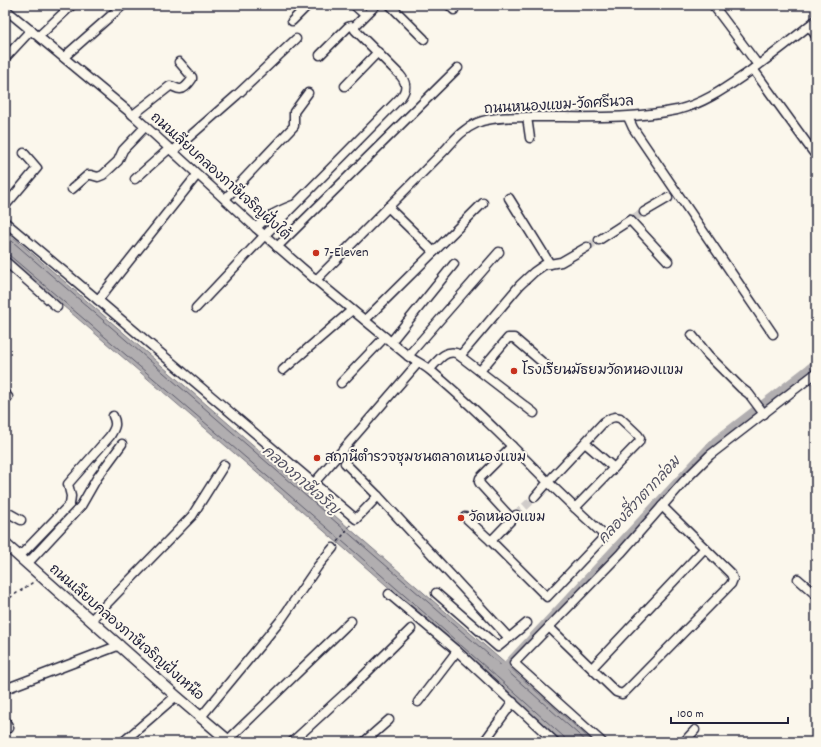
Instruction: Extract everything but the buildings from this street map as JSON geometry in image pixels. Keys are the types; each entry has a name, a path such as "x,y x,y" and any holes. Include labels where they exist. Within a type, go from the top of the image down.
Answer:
{"main road":[{"name":"ถนนเลียบคลองภาษีเจริญฝั่งเหนือ","path":"5,544 176,696 229,741"}],"street":[{"path":"39,36 72,5"},
{"path":"64,57 123,5"},
{"path":"292,21 308,5"},
{"path":"354,5 365,15"},
{"path":"355,28 365,15 376,5"},
{"path":"390,5 424,39"},
{"path":"713,5 816,156"},
{"name":"ถนนเลียบคลองภาษีเจริญฝั่งใต้","path":"5,9 146,126 264,236 388,340 418,363 430,369 605,536 547,597 491,541"},
{"name":"ถนนหนองแขม-วัดศรีนวล","path":"316,280 463,130 478,122 494,119 527,117 628,117 677,110 715,96 756,67 816,20"},
{"path":"196,308 264,236 402,97 406,90 405,81 357,32 355,28 351,26 348,27 320,55"},
{"path":"809,26 816,36"},
{"path":"5,58 31,30"},
{"path":"135,179 237,95 296,39"},
{"path":"345,86 378,52"},
{"path":"133,115 170,86 183,89 191,81 192,77 179,62"},
{"path":"277,247 458,68"},
{"path":"225,199 294,126 294,112 308,93"},
{"path":"527,117 530,138"},
{"path":"628,117 633,128 773,334"},
{"path":"72,189 88,175 98,177 103,175 118,161 123,150 146,126"},
{"path":"5,206 37,168 24,153"},
{"path":"98,300 198,175"},
{"path":"508,198 550,264"},
{"path":"644,212 668,198"},
{"path":"365,320 483,203"},
{"path":"256,228 264,219 273,213 295,205"},
{"path":"388,208 434,252"},
{"path":"599,240 632,219 668,261"},
{"path":"5,222 356,519 378,496"},
{"path":"460,356 520,285 534,272 544,265 561,262 587,247"},
{"path":"408,356 499,252"},
{"path":"5,261 57,307"},
{"path":"341,383 388,340 454,264"},
{"path":"284,370 346,317 352,310"},
{"path":"692,335 708,354 741,388 749,394 761,410"},
{"path":"480,371 508,338 514,338 549,368"},
{"path":"430,369 445,354 450,351 456,353 534,413"},
{"path":"314,483 418,363"},
{"path":"602,742 514,662 621,553 686,478 710,455 761,410 816,373"},
{"path":"19,557 70,504 71,496 68,484 110,436 115,428 116,422 113,416"},
{"path":"535,497 607,420 615,416 620,418 638,435 640,438 639,442 575,508"},
{"path":"585,443 614,468"},
{"path":"27,564 81,506 97,478 122,444"},
{"path":"465,517 491,541 514,517 479,482 480,478 512,446"},
{"path":"345,463 378,496 509,638"},
{"path":"91,620 192,516 224,465"},
{"path":"549,627 616,692 622,694 731,584 733,579 731,574 662,506"},
{"path":"5,511 21,520"},
{"path":"201,717 281,620 318,566 334,548"},
{"path":"592,668 706,548"},
{"path":"798,578 816,595"},
{"path":"436,593 498,647 527,623"},
{"path":"389,594 457,651 555,742"},
{"path":"229,741 351,622"},
{"path":"292,742 354,686 411,629"},
{"path":"5,689 120,645"},
{"path":"418,702 457,651"},
{"path":"123,742 176,696"},
{"path":"484,742 513,702"},
{"path":"364,742 389,720"},
{"path":"684,742 695,730"}],"path":[{"path":"334,548 351,524"},
{"path":"5,601 41,576"}],"water":[{"path":"5,230 499,658 593,742 563,742 355,558 5,256"}],"waterway":[{"name":"คลองสี่วาตากล่อม","path":"499,673 715,441 816,363"}],"tunnel":[{"path":"633,218 644,212"},
{"path":"587,247 599,240"},
{"path":"516,515 535,497"}],"place":[{"name":"7-Eleven","path":"316,253"},
{"name":"โรงเรียนมัธยมวัดหนองแขม","path":"514,371"},
{"name":"สถานีตำรวจชุมชนตลาดหนองแขม","path":"317,458"},
{"name":"วัดหนองแขม","path":"461,518"}],"water label":[{"name":"คลองภาษีเจริญ","path":"300,481"}]}
